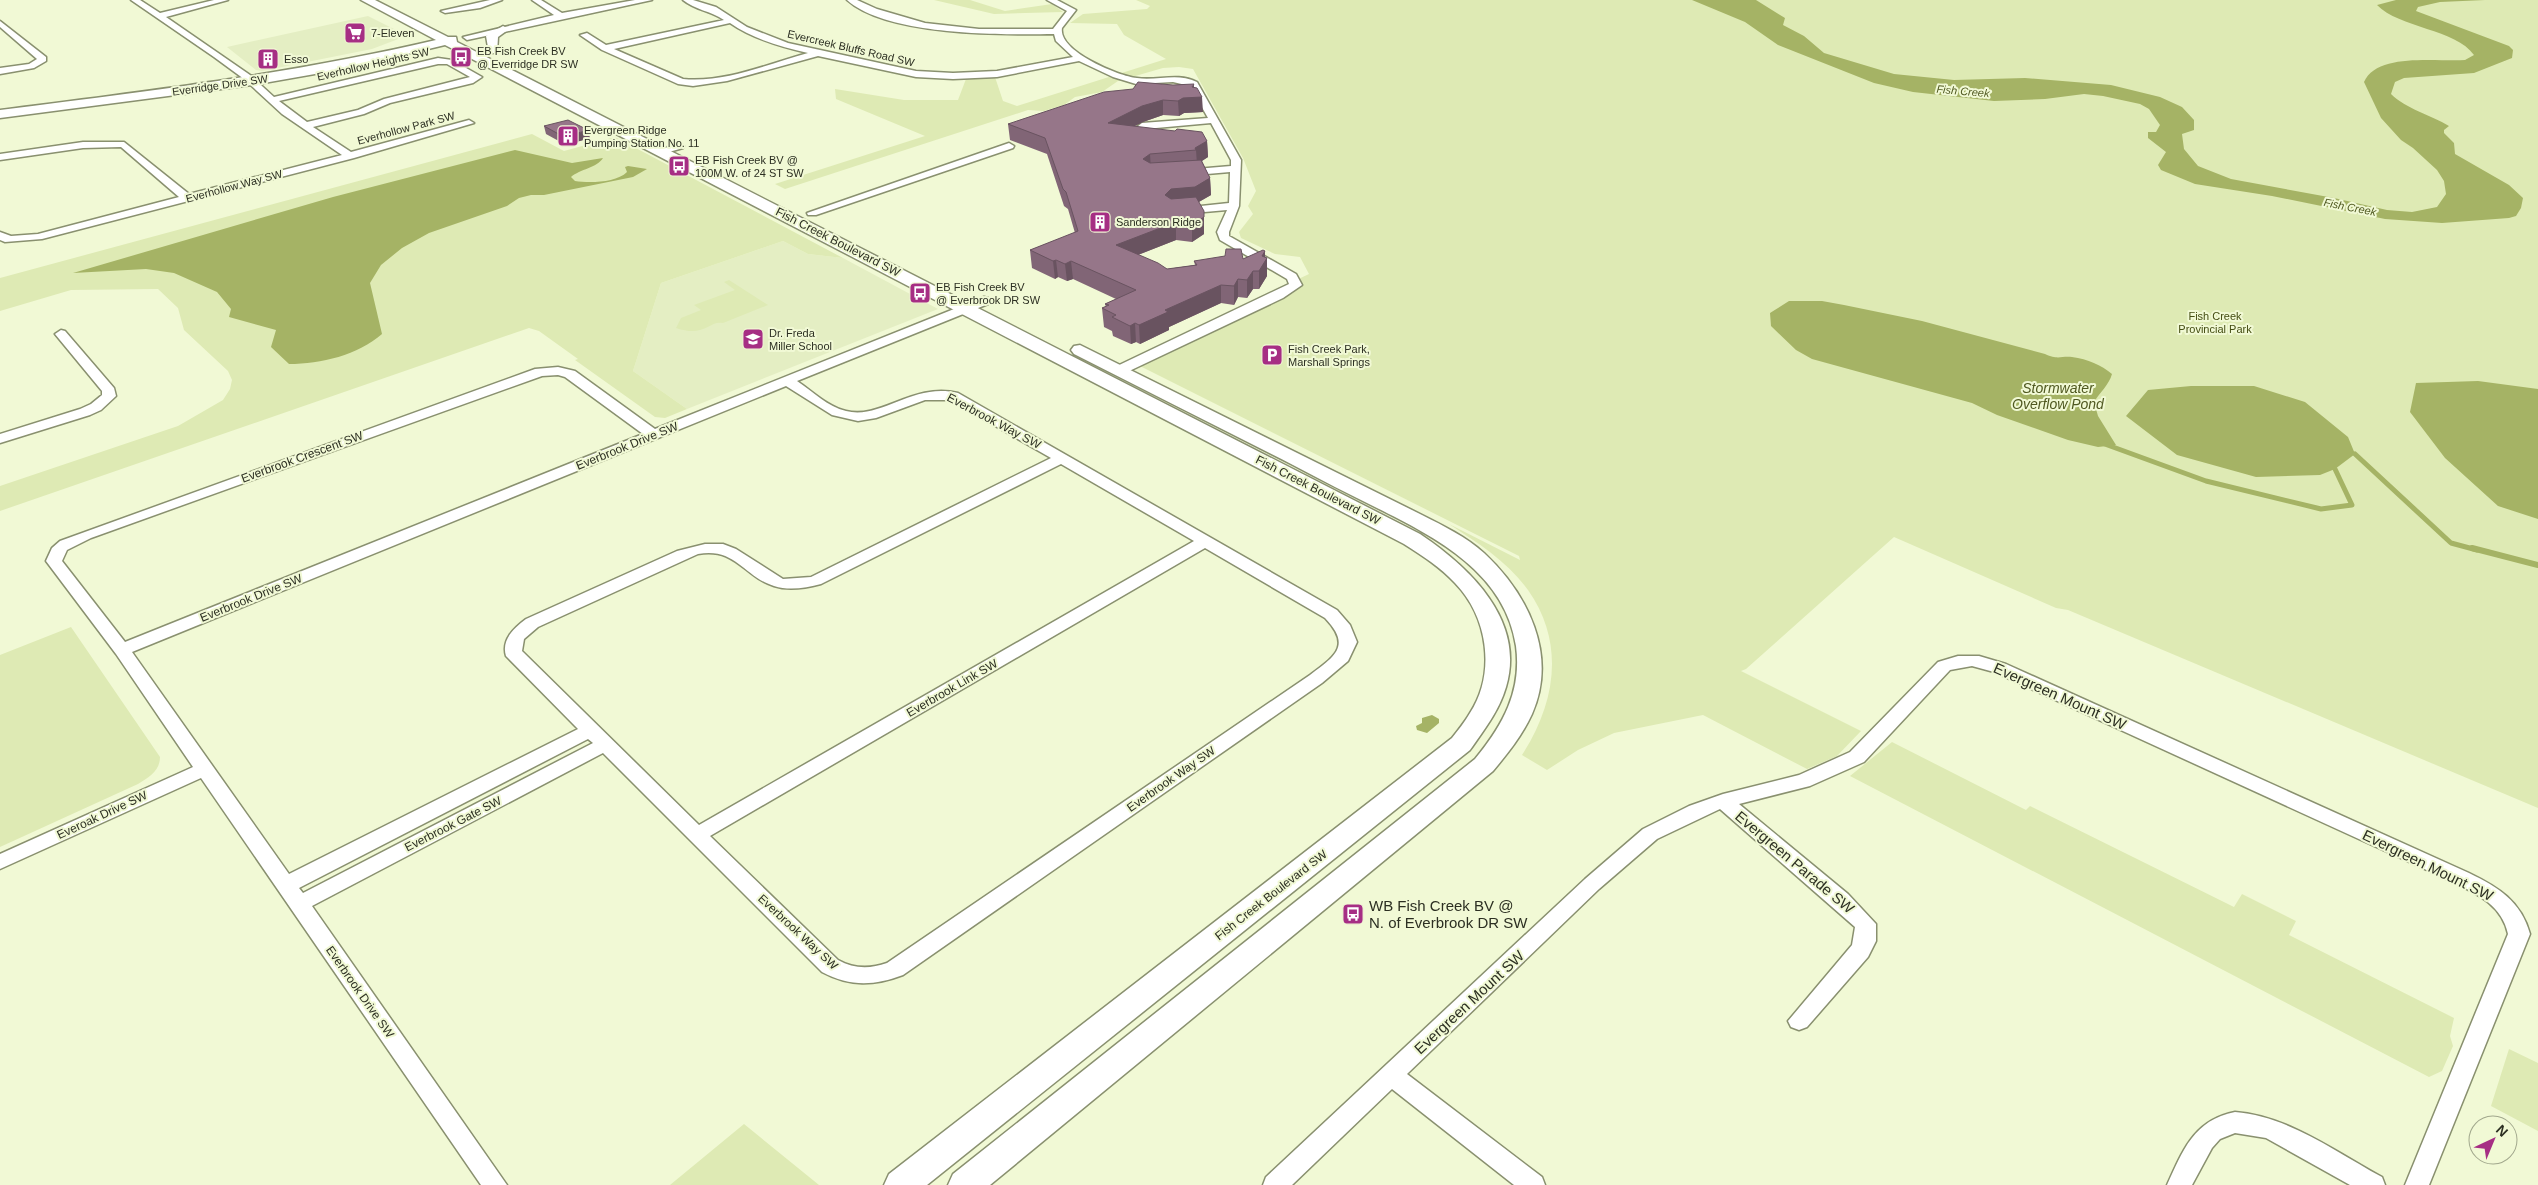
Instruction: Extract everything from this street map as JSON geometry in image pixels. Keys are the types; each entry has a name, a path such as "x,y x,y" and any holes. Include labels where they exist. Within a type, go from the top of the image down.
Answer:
{"main road":[{"name":"Fish Creek Boulevard SW","path":"367,0 662,151 1120,370 1415,519 1464,548 1493,575 1515,605 1524,624 1530,646 1531,674 1519,717 1492,756 1472,775 966,1185"},
{"path":"377,52 410,43 416,36 388,10"},
{"name":"Fish Creek Boulevard SW","path":"446,26 830,222"},
{"path":"493,50 492,36 503,29"},
{"name":"Everridge Drive SW","path":"0,108 82,100 249,79 349,64 464,35"},
{"name":"Everridge Drive SW","path":"249,79 443,40"},
{"name":"Everridge Drive SW","path":"0,114 82,100"},
{"name":"Fish Creek Boulevard SW","path":"901,1185 1450,754 1480,720 1490,703 1498,676 1498,642 1486,608 1456,569 1428,548 973,301"}],"street":[{"path":"135,0 218,54 304,126 350,156"},
{"path":"159,16 224,0"},
{"path":"444,11 480,6 498,0"},
{"path":"536,0 558,14"},
{"path":"464,35 623,0"},
{"path":"464,35 503,29 558,14 648,0"},
{"name":"Evercreek Bluffs Road SW","path":"688,0 704,8 714,10 729,21 772,41 892,70 953,76 1018,71 1080,58"},
{"name":"Evercreek Bluffs Road SW","path":"707,0 716,5 714,10"},
{"path":"851,0 875,12 942,28 980,32 1057,31"},
{"path":"1051,0 1072,10 1060,23 1057,31 1059,40 1064,46 1080,58 1120,76 1137,81 1176,80 1192,82 1214,120 1218,135 1236,160 1234,169 1234,206 1222,234 1227,240 1292,277 1296,285 1279,295 1120,370"},
{"path":"605,48 729,21"},
{"path":"0,23 43,59 31,66 0,71"},
{"path":"584,35 605,48 681,82 692,84 710,82 816,53"},
{"name":"Everhollow Heights SW","path":"271,100 438,61 449,62 476,77 470,81 304,126"},
{"path":"1157,140 1138,137 1134,133 1138,128 1147,125 1214,120"},
{"name":"Everhollow Park SW","path":"350,156 469,123"},
{"path":"0,158 101,143 118,143 124,145 187,198"},
{"path":"662,151 679,146"},
{"path":"803,209 1009,146"},
{"name":"Everhollow Way SW","path":"0,235 10,240 38,238 350,156"},
{"path":"1169,174 1234,169"},
{"path":"1172,211 1234,206"},
{"path":"1226,255 1242,248"},
{"name":"Everbrook Drive SW","path":"495,1185 122,650 787,381 973,301"},
{"path":"0,439 84,412 96,407 109,396 109,391 61,334"},
{"name":"Everbrook Crescent SW","path":"122,650 54,561 54,556 63,545 105,528 540,372 558,371 570,374 654,435"},
{"name":"Everbrook Way SW","path":"787,381 837,412 852,416 880,412 933,393 953,396 1063,458 1331,614 1345,626 1350,638 1348,648 1342,658 1316,679 895,969 870,976 845,975 830,966 515,656 512,650 513,642 532,623 683,554 702,548 722,548 735,552 771,579 780,582 795,584 814,581 1063,458"},
{"name":"Everbrook Link SW","path":"697,834 1206,541"},
{"name":"Evergreen Mount SW","path":"1391,1076 1630,850 1668,823 1723,801 1782,788 1823,774 1844,764 1857,756 1944,666 1968,660 2000,668 2492,893 2508,906 2518,923 2519,934 2416,1185"},
{"name":"Everbrook Gate SW","path":"286,885 591,730"},
{"name":"Everbrook Gate SW","path":"299,904 606,744"},
{"name":"Everoak Drive SW","path":"0,862 204,769"},
{"name":"Evergreen Parade SW","path":"1723,801 1841,900 1866,924 1865,941 1860,951 1799,1021"},
{"path":"1275,1185 1391,1076 1533,1185"},
{"path":"2179,1185 2206,1135 2222,1124 2241,1121 2272,1128 2374,1185"}],"shaded area":[{"path":"368,16 396,30 401,38 372,49 262,71 256,70 227,47"},
{"name":"Dr. Freda Miller School","path":"783,241 808,254 843,258 938,309 687,409 633,371 661,283"}],"green space":[{"path":"934,0 970,0 1005,11 1052,4 1063,12 994,14"},
{"name":"Fish Creek Provincial Park","path":"1136,0 2538,0 2538,808 2068,610 2056,608 1894,537 1746,669 1741,671 1861,731 1837,756 1807,769 1703,715 1614,733 1578,750 1547,770 1522,755 1542,715 1548,695 1552,674 1552,652 1548,631 1540,611 1520,580 1492,554 1449,524 1520,560 1519,556 1128,360 1309,274 1300,257 1275,254 1241,238 1239,232 1253,214 1248,206 1256,191 1243,158 1193,69 1179,67 1163,68 1118,81 1102,92 1075,97 1064,105 1044,111 1028,110 785,189 775,184 925,136 836,99 835,89 904,100 958,100 966,79 995,77 1003,101 1017,106 1166,59 1124,35 1117,24 1070,23 1083,14 1147,9 1150,6"},
{"path":"532,134 564,151 615,137 843,258 808,254 783,241 661,283 633,371 687,409 665,418 655,417 575,360 578,359 539,331 529,328 0,511 0,486 178,426 223,400 230,389 232,380 228,371 184,330 178,308 158,289 71,290 0,311 0,278"},
{"path":"729,280 768,305 700,330 686,331 676,328 681,318 701,310 694,305 735,290 724,282"},
{"path":"71,627 160,757 160,762 153,773 138,784 0,847 0,655"},
{"path":"1892,742 2026,810 2030,806 2234,907 2242,894 2296,921 2289,935 2454,1018 2450,1036 2453,1046 2442,1071 2429,1077 1850,776"},
{"path":"2509,1049 2538,1063 2538,1131 2518,1120 2518,1115 2508,1115 2491,1106"},
{"path":"744,1124 819,1185 670,1185"}],"water":[{"name":"Fish Creek","path":"1692,0 1756,0 1785,18 1783,25 1804,36 1824,53 1894,74 1954,80 2025,78 2111,85 2160,97 2182,107 2194,120 2194,130 2182,134 2184,149 2198,166 2231,179 2387,210 2412,212 2437,207 2446,194 2444,181 2437,170 2413,148 2401,140 2381,118 2364,82 2371,73 2381,66 2395,62 2465,60 2474,55 2466,46 2454,39 2399,19 2377,5 2396,0 2485,0 2440,2 2418,7 2416,11 2509,46 2513,50 2512,58 2474,73 2404,78 2395,82 2391,94 2411,108 2449,126 2444,130 2444,133 2454,143 2455,154 2509,185 2523,198 2521,208 2516,216 2509,218 2442,223 2385,219 2272,196 2195,184 2161,170 2158,165 2166,152 2148,138 2148,132 2156,132 2160,125 2149,109 2140,104 2084,94 2045,99 1994,101 1913,92 1874,83 1778,45 1745,22"},
{"path":"515,150 572,163 603,158 597,164 571,177 575,181 595,182 609,180 622,176 627,172 625,167 628,166 647,169 633,177 544,195 531,195 519,198 507,206 429,233 402,248 381,265 370,283 382,334 362,348 338,357 301,364 289,364 271,347 276,330 229,317 231,309 217,292 174,273 146,269 73,273 333,197"},
{"name":"Stormwater Overflow Pond","path":"1789,301 1822,301 1844,305 1922,321 2053,357 2072,357 2094,363 2112,374 2107,385 2094,402 2098,416 2116,445 2098,447 2068,440 1997,415 1972,403 1812,359 1796,350 1771,326 1770,313"},
{"path":"2478,381 2538,389 2538,519 2498,506 2445,458 2410,412 2416,383"},
{"path":"2191,386 2254,386 2305,402 2348,437 2355,454 2335,469 2320,475 2256,477 2177,455 2126,416 2148,390"},
{"path":"1432,715 1439,719 1439,723 1427,733 1417,730 1416,726 1422,723 1422,718"}],"building":[{"path":"1138,82 1173,85 1194,84 1192,87 1197,88 1202,97 1183,98 1178,101 1163,100 1142,106 1108,123 1175,131 1177,129 1202,132 1207,141 1195,148 1196,150 1150,154 1143,159 1150,163 1201,160 1210,178 1195,187 1171,189 1165,195 1171,199 1196,197 1204,211 1204,217 1192,225 1176,222 1116,245 1158,263 1167,269 1197,265 1194,261 1225,256 1226,249 1241,249 1243,259 1263,250 1265,251 1262,256 1267,258 1259,271 1253,271 1247,280 1238,279 1234,286 1221,285 1165,310 1168,312 1139,325 1135,323 1130,326 1112,317 1116,315 1102,308 1109,305 1105,304 1136,290 1071,261 1065,264 1056,260 1053,261 1030,250 1078,231 1066,192 1063,189 1045,138 1008,124 1104,92 1133,89"},
{"path":"568,120 588,130 564,137 544,126"}],"waterway":[{"path":"2102,443 2206,481 2321,509 2352,505 2335,469"},
{"path":"2355,454 2451,543 2477,550"},
{"path":"2472,548 2538,565"}],"place":[{"name":"7-Eleven","path":"355,33"},
{"name":"EB Fish Creek BV @ Everridge DR SW","path":"461,57"},
{"name":"Esso","path":"268,59"},
{"name":"Evergreen Ridge Pumping Station No. 11","path":"568,136"},
{"name":"EB Fish Creek BV @ 100M W. of 24 ST SW","path":"679,166"},
{"name":"Sanderson Ridge","path":"1100,222"},
{"name":"EB Fish Creek BV @ Everbrook DR SW","path":"920,293"},
{"name":"Dr. Freda Miller School","path":"753,339"},
{"name":"Fish Creek Park, Marshall Springs","path":"1272,355"},
{"name":"WB Fish Creek BV @ N. of Everbrook DR SW","path":"1353,914"}]}
